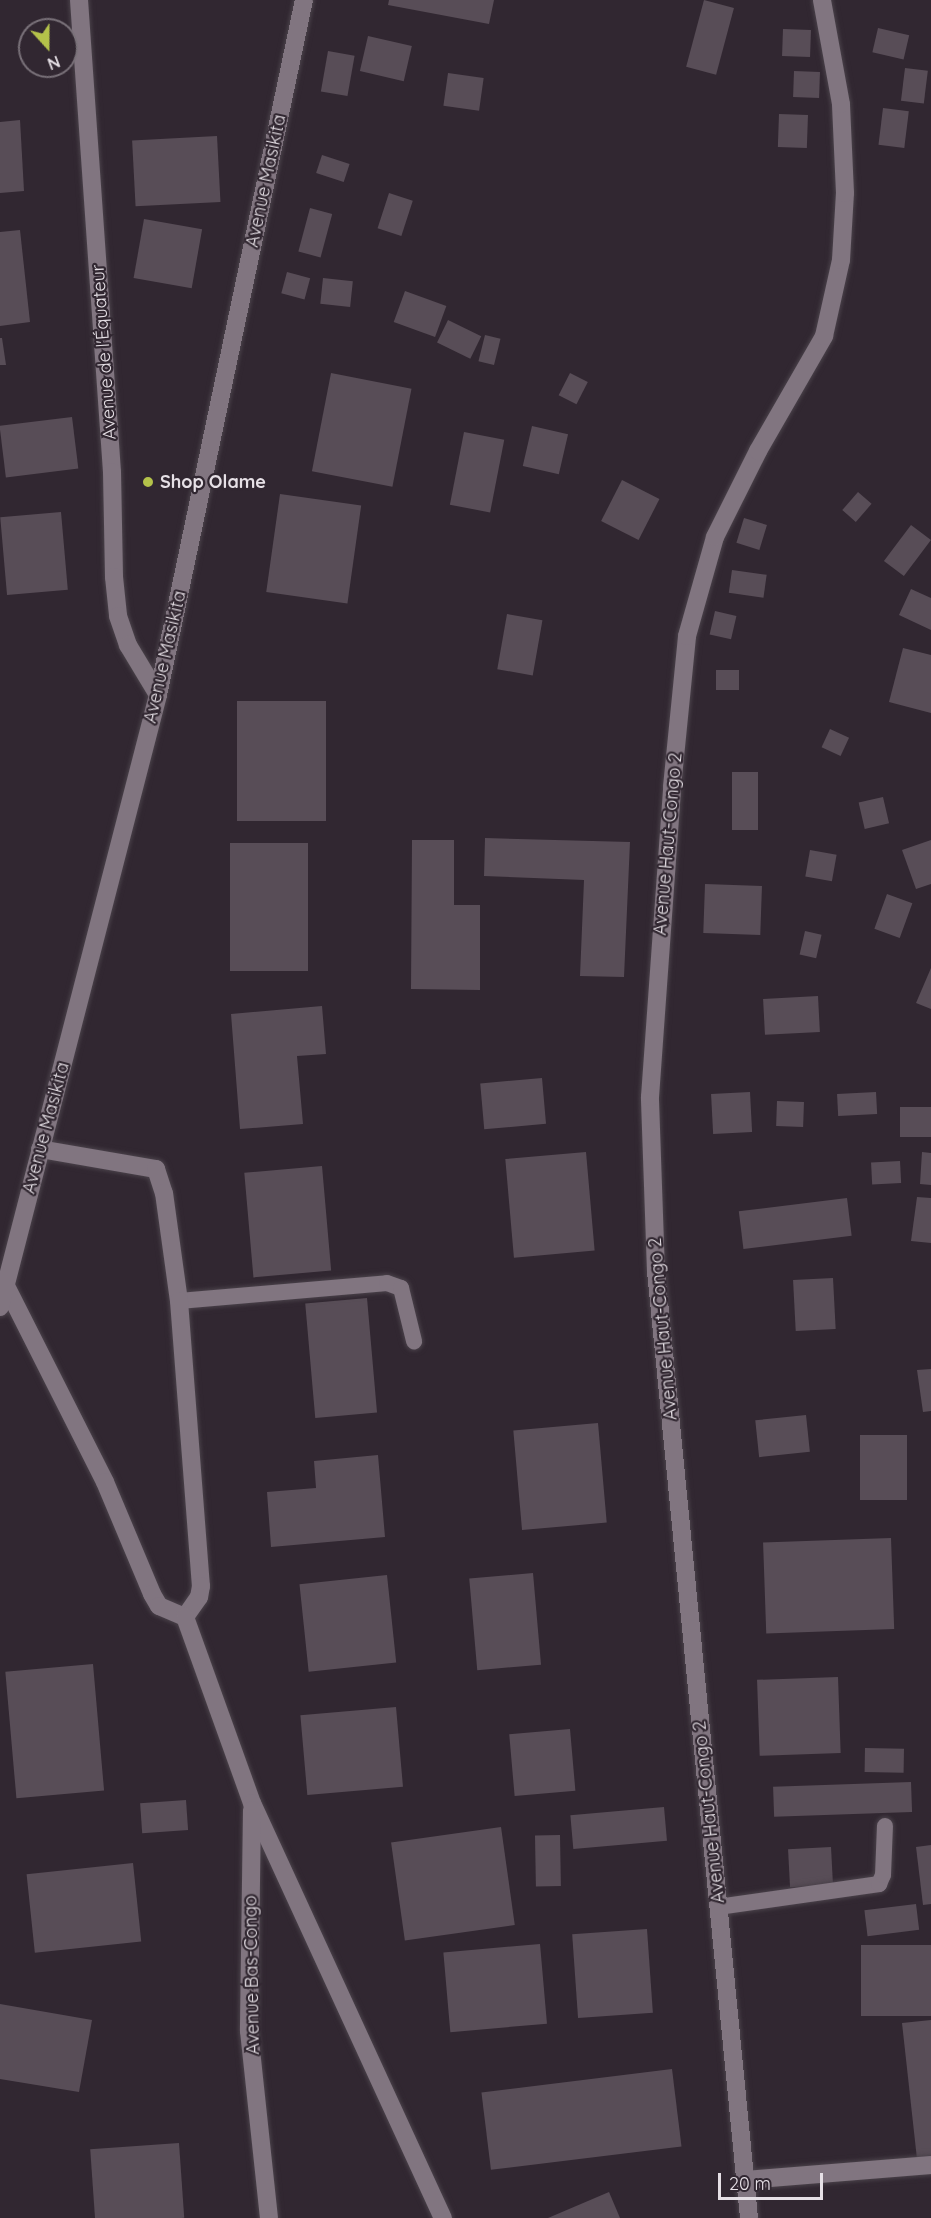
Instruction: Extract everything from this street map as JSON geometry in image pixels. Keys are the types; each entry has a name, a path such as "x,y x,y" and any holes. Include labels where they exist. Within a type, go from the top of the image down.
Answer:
{"street":[{"name":"Avenue de l'Équateur","path":"79,0 112,472 118,616 128,645 158,695"},
{"name":"Avenue Masikita","path":"0,1307 158,695 304,0"},
{"name":"Avenue Haut-Congo 2","path":"749,2218 656,1272 650,1097 672,787 687,636 716,537 758,451 824,336 841,260 845,193 841,104 822,0"},
{"path":"40,1149 132,1162 156,1169 164,1193 179,1301 201,1586 199,1596 186,1617"},
{"path":"5,1284 105,1482 152,1594 159,1606 186,1617 252,1803 443,2218"},
{"name":"Avenue Bas-Congo","path":"252,1803 249,2031 269,2218"},
{"path":"745,2180 931,2165"}],"lane":[{"path":"179,1301 387,1283 401,1288 414,1341"},
{"path":"718,1907 879,1884 883,1875 885,1826"}],"building":[{"path":"389,0 494,0 489,24 388,5"},
{"path":"704,0 734,8 716,75 686,67"},
{"path":"878,28 909,35 904,60 872,52"},
{"path":"783,29 811,30 810,57 782,56"},
{"path":"368,36 412,46 404,81 360,71"},
{"path":"328,51 355,56 347,96 321,91"},
{"path":"905,68 928,71 924,104 901,101"},
{"path":"794,71 820,72 819,98 793,97"},
{"path":"448,73 484,78 479,111 443,106"},
{"path":"883,108 909,111 904,148 878,145"},
{"path":"779,114 808,115 807,148 778,147"},
{"path":"20,120 24,191 0,193 0,122"},
{"path":"217,136 220,202 136,206 132,140"},
{"path":"322,155 350,164 344,182 316,173"},
{"path":"389,193 413,201 401,236 378,228"},
{"path":"310,208 332,214 321,257 298,251"},
{"path":"144,219 202,229 192,288 134,278"},
{"path":"20,230 30,322 0,326 0,232"},
{"path":"287,272 310,278 304,299 281,293"},
{"path":"323,278 353,281 350,307 320,304"},
{"path":"405,291 446,306 435,337 394,322"},
{"path":"448,320 481,336 470,359 437,342"},
{"path":"485,335 501,339 494,365 478,361"},
{"path":"0,338 2,338 6,365 0,365"},
{"path":"331,373 411,389 392,487 312,471"},
{"path":"570,373 588,382 576,404 559,395"},
{"path":"72,417 78,469 6,478 0,426"},
{"path":"532,426 568,434 559,474 523,466"},
{"path":"464,432 504,440 490,512 450,505"},
{"path":"622,480 659,499 639,540 601,521"},
{"path":"858,492 872,504 856,522 842,510"},
{"path":"280,494 361,505 347,603 266,592"},
{"path":"61,512 68,590 7,595 0,517"},
{"path":"744,518 767,525 759,550 736,543"},
{"path":"911,525 931,540 904,576 884,561"},
{"path":"732,570 767,575 763,598 729,593"},
{"path":"911,589 931,598 931,630 899,615"},
{"path":"715,611 736,616 731,639 710,634"},
{"path":"507,614 542,620 533,675 497,669"},
{"path":"903,648 931,655 931,713 889,702"},
{"path":"716,670 739,670 739,690 716,690"},
{"path":"237,701 326,701 326,821 237,821"},
{"path":"830,729 849,738 841,756 822,747"},
{"path":"732,772 758,772 758,830 732,830"},
{"path":"883,797 889,823 865,829 859,803"},
{"path":"485,838 630,842 624,977 580,976 584,880 484,876"},
{"path":"412,840 454,840 454,905 480,905 480,990 411,989"},
{"path":"931,840 931,884 916,889 902,850"},
{"path":"230,843 308,843 308,971 230,971"},
{"path":"810,850 837,855 832,881 805,877"},
{"path":"705,884 762,886 760,935 703,933"},
{"path":"887,894 912,903 900,938 874,929"},
{"path":"805,931 822,935 816,958 800,954"},
{"path":"931,968 931,1009 916,1003"},
{"path":"818,996 820,1032 765,1035 763,999"},
{"path":"322,1006 326,1054 297,1056 303,1124 240,1129 231,1014"},
{"path":"542,1078 546,1124 484,1129 480,1083"},
{"path":"750,1092 752,1132 713,1134 711,1094"},
{"path":"876,1092 877,1114 838,1116 837,1094"},
{"path":"777,1101 804,1102 803,1127 776,1126"},
{"path":"900,1107 931,1107 931,1137 900,1137"},
{"path":"586,1152 595,1251 514,1258 505,1159"},
{"path":"922,1152 931,1153 931,1185 920,1184"},
{"path":"900,1161 901,1183 872,1184 871,1163"},
{"path":"322,1166 331,1271 253,1277 244,1173"},
{"path":"917,1197 931,1198 931,1243 911,1241"},
{"path":"847,1198 852,1236 743,1249 739,1211"},
{"path":"833,1278 836,1329 796,1331 793,1280"},
{"path":"367,1298 377,1413 315,1418 305,1303"},
{"path":"931,1369 931,1411 923,1412 917,1370"},
{"path":"806,1415 810,1452 759,1457 755,1420"},
{"path":"598,1423 607,1523 522,1530 513,1430"},
{"path":"860,1435 907,1435 907,1500 860,1500"},
{"path":"378,1455 385,1537 271,1547 267,1492 316,1488 314,1461"},
{"path":"891,1538 894,1629 766,1633 763,1542"},
{"path":"533,1573 541,1665 477,1670 469,1579"},
{"path":"387,1575 396,1663 309,1672 299,1584"},
{"path":"93,1664 104,1791 16,1798 5,1672"},
{"path":"838,1677 841,1753 760,1756 757,1680"},
{"path":"396,1707 403,1787 307,1795 300,1715"},
{"path":"570,1729 575,1791 515,1796 509,1734"},
{"path":"865,1748 904,1749 904,1773 865,1772"},
{"path":"911,1782 912,1812 774,1817 773,1787"},
{"path":"186,1800 188,1830 142,1833 140,1803"},
{"path":"664,1807 667,1841 573,1849 570,1815"},
{"path":"501,1827 515,1925 405,1940 391,1842"},
{"path":"535,1835 560,1835 561,1886 536,1886"},
{"path":"931,1845 931,1904 923,1905 916,1847"},
{"path":"831,1847 833,1885 790,1887 788,1849"},
{"path":"133,1863 141,1942 35,1953 27,1874"},
{"path":"916,1904 919,1930 868,1936 864,1910"},
{"path":"647,1929 653,2013 578,2018 572,1934"},
{"path":"540,1944 547,2024 450,2032 443,1952"},
{"path":"861,1945 931,1945 931,2016 861,2016"},
{"path":"0,2004 92,2020 79,2092 0,2079"},
{"path":"931,2020 931,2157 917,2159 902,2023"},
{"path":"672,2069 682,2146 491,2170 481,2092"},
{"path":"179,2143 184,2218 95,2218 90,2149"},
{"path":"609,2192 620,2218 548,2218"}],"place":[{"name":"Shop Olame","path":"148,482"}]}
